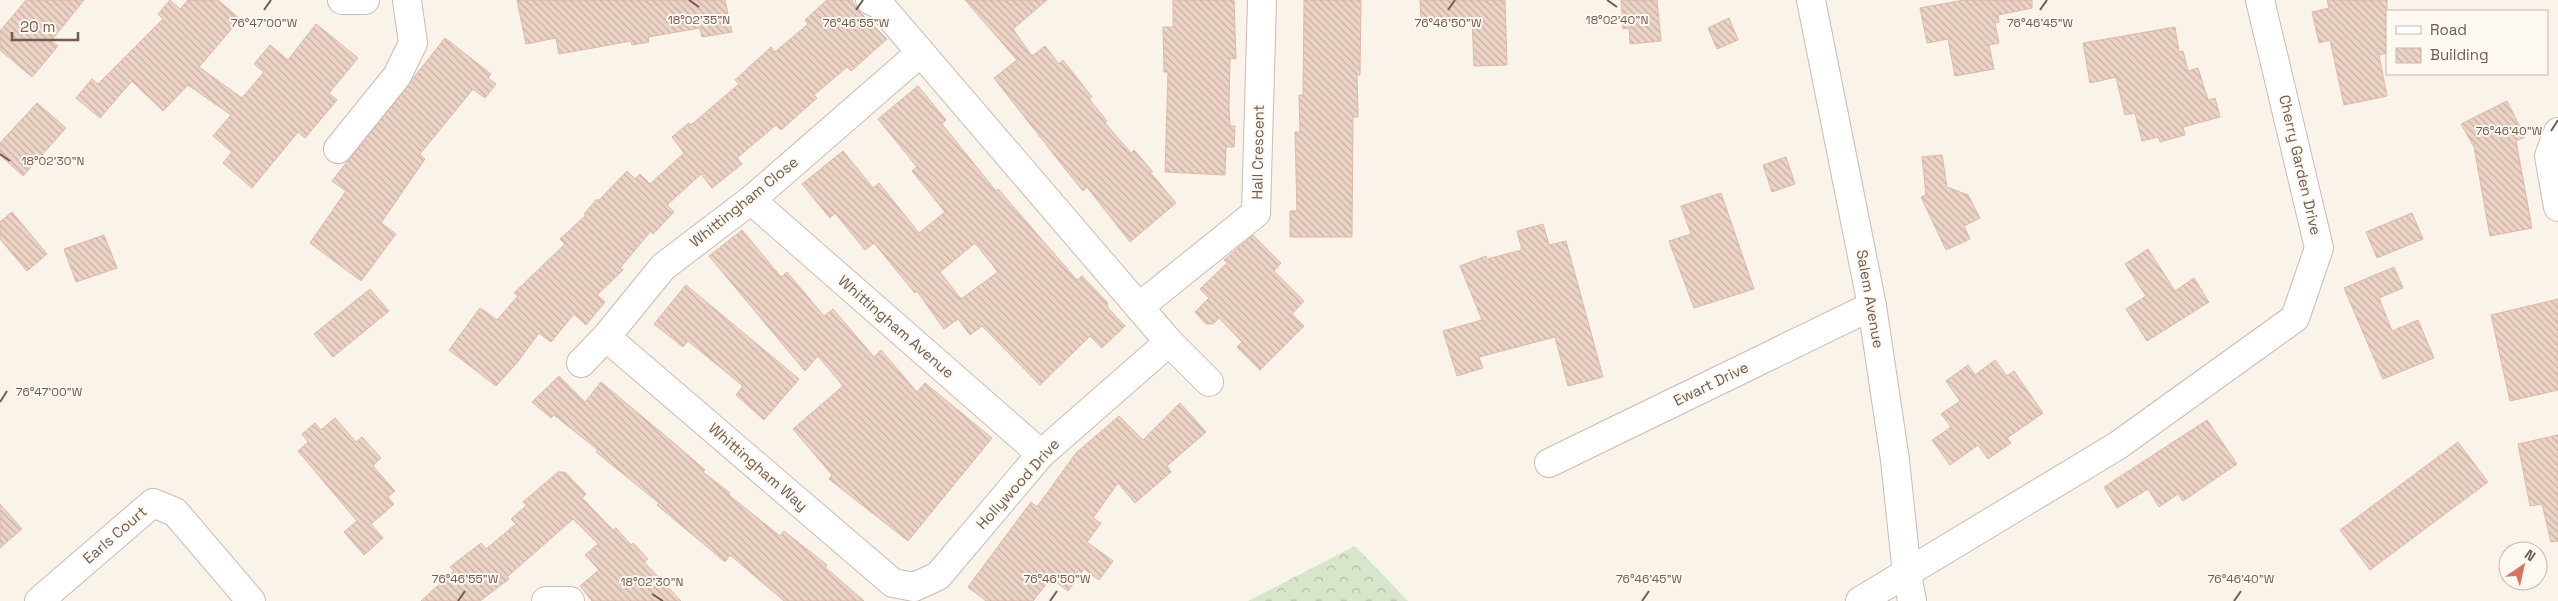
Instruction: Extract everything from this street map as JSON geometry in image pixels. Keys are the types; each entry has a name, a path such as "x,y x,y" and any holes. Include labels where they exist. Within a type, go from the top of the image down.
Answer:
{"street":[{"path":"342,0 365,0"},
{"path":"338,149 397,76 413,43 407,0"},
{"path":"870,0 880,5 1169,342 1209,382"},
{"name":"Hall Crescent","path":"1139,307 1256,213 1262,0"},
{"name":"Salem Avenue","path":"1811,0 1872,306 1895,460 1907,574 1912,601"},
{"name":"Cherry Garden Drive","path":"1860,601 2117,446 2295,318 2320,248 2260,0"},
{"name":"Whittingham Close","path":"582,363 606,337 663,267 751,200 920,53"},
{"path":"2558,132 2549,156 2558,207"},
{"name":"Whittingham Avenue","path":"751,200 1042,454"},
{"name":"Ewart Drive","path":"1549,463 1872,306"},
{"name":"Whittingham Way","path":"606,337 892,584 914,587"},
{"name":"Hollywood Drive","path":"914,587 938,576 1042,454 1169,342"},
{"name":"Earls Court","path":"39,601 153,503 175,512 251,601"},
{"path":"546,601 570,601"}],"green space":[{"path":"1355,546 1408,601 1248,601"}],"building":[{"path":"26,0 84,0 51,41 58,46 32,77 0,50 0,31"},
{"path":"170,0 180,9 188,0 218,0 240,19 199,67 242,98 264,72 254,64 270,45 288,60 316,24 358,58 329,93 337,100 305,138 298,132 252,188 223,163 232,152 213,136 231,115 188,85 163,111 132,81 100,118 76,98 92,79 98,84 163,19 158,14"},
{"path":"517,0 725,0 732,32 702,37 700,28 648,37 649,42 632,45 631,41 559,54 556,38 526,44"},
{"path":"827,0 852,0 857,9 887,39 851,71 847,67 814,95 817,98 781,130 776,125 737,158 742,164 712,188 701,174 667,205 674,212 653,234 651,231 620,268 623,270 597,295 605,302 586,325 574,314 551,342 539,333 516,364 496,386 449,350 480,308 497,320 518,296 514,293 565,244 560,239 586,215 584,214 597,199 598,201 627,171 635,179 640,174 650,184 684,153 672,137 689,123 691,125 739,84 735,80 771,47 775,52 808,24 805,20"},
{"path":"965,0 1047,0 1013,29 1032,56 1045,46 1059,64 1063,60 1092,97 1089,99 1107,121 1105,123 1131,153 1134,150 1176,203 1130,242 1087,187 1083,191 994,78 1017,60"},
{"path":"1173,0 1234,0 1236,59 1230,58 1229,107 1230,126 1235,126 1234,147 1226,147 1225,175 1165,172 1168,72 1164,72 1163,27 1173,27"},
{"path":"1304,0 1361,0 1360,75 1357,75 1358,117 1353,117 1352,237 1290,237 1290,211 1297,211 1295,132 1300,132 1299,95 1303,95"},
{"path":"1420,0 1505,0 1507,65 1474,66 1472,19 1421,20"},
{"path":"1621,0 1657,0 1661,41 1630,44 1629,28 1623,29"},
{"path":"1964,0 2032,0 2032,8 1998,15 1999,22 1995,23 1999,43 1989,45 1994,69 1955,76 1948,39 1927,43 1920,8"},
{"path":"2327,0 2387,0 2386,53 2379,55 2387,96 2344,105 2330,40 2319,43 2312,12 2329,8"},
{"path":"1729,18 1738,40 1717,49 1708,28"},
{"path":"2175,27 2179,52 2183,51 2188,71 2198,68 2208,100 2215,98 2220,117 2183,127 2185,135 2160,142 2158,137 2142,141 2135,113 2125,115 2116,77 2090,83 2083,43"},
{"path":"445,38 491,74 488,78 496,84 485,98 473,89 420,154 425,159 381,223 396,234 361,281 310,243 346,191 332,181"},
{"path":"918,86 946,120 942,124 996,191 998,189 1077,280 1082,276 1107,302 1108,308 1125,326 1102,348 1090,336 1040,385 982,326 970,335 958,319 944,329 917,291 915,293 874,243 865,250 835,213 830,218 802,184 843,151 873,188 879,183 919,233 945,212 912,171 917,167 878,119","holes":["975,243 998,272 961,299 940,272"]},
{"path":"2507,101 2525,137 2516,141 2532,228 2490,236 2474,147 2461,124"},
{"path":"37,103 66,128 23,176 0,155 0,143"},
{"path":"1942,155 1947,187 1968,195 1980,218 1964,226 1970,239 1946,250 1921,197 1926,195 1922,157"},
{"path":"1786,157 1795,184 1772,192 1763,165"},
{"path":"1721,193 1754,289 1694,308 1669,241 1691,234 1681,206"},
{"path":"12,212 47,254 27,271 0,239 0,222"},
{"path":"2412,213 2423,239 2377,258 2366,232"},
{"path":"1543,224 1549,245 1566,241 1603,377 1568,386 1555,337 1479,357 1483,368 1457,376 1443,331 1482,320 1460,266 1486,256 1487,259 1522,250 1517,231"},
{"path":"742,230 781,277 787,272 824,316 833,309 874,357 881,350 917,392 925,383 992,438 908,541 829,479 832,475 793,429 843,386 818,356 805,371 709,256"},
{"path":"104,235 117,268 76,282 64,249"},
{"path":"1253,235 1281,263 1274,271 1304,301 1292,314 1304,326 1260,370 1237,347 1242,342 1219,318 1213,324 1206,324 1195,312 1209,298 1200,289 1227,263 1224,260"},
{"path":"2148,249 2175,291 2194,278 2209,302 2147,341 2126,309 2146,296 2125,264"},
{"path":"2394,267 2403,288 2379,298 2392,331 2418,320 2434,358 2383,379 2344,288"},
{"path":"686,285 799,379 764,420 736,395 743,386 688,341 683,347 654,324"},
{"path":"370,289 389,311 333,357 314,334"},
{"path":"2558,299 2558,390 2510,401 2491,315"},
{"path":"1995,360 2007,376 2014,371 2043,413 2007,438 2011,443 1988,459 1978,445 1950,465 1932,440 1951,427 1941,414 1960,401 1946,381 1968,365 1975,375"},
{"path":"559,376 585,402 601,382 705,470 703,472 730,493 729,495 780,536 784,531 827,565 825,567 864,601 784,601 730,555 725,562 657,505 659,503 596,452 598,450 554,415 551,418 532,402"},
{"path":"1180,403 1206,432 1167,466 1171,472 1135,503 1118,483 1093,518 1101,523 1087,542 1113,561 1099,580 1084,569 1068,591 1051,578 1033,601 986,601 968,587 1031,502 1037,507 1076,453 1119,416 1143,440"},
{"path":"335,418 356,442 362,437 381,458 373,466 395,491 388,497 394,504 371,524 383,538 364,555 344,532 357,521 298,451 308,442 302,434 315,423 321,430"},
{"path":"2207,420 2237,464 2183,501 2178,494 2159,507 2148,489 2117,508 2104,487"},
{"path":"2558,435 2558,541 2551,542 2542,504 2530,506 2518,444"},
{"path":"2458,442 2488,482 2370,570 2340,530"},
{"path":"558,472 565,472 586,494 582,498 613,530 616,528 631,545 633,543 648,559 644,562 681,601 592,601 580,586 599,570 585,555 598,544 573,519 507,577 509,579 480,601 421,601 454,571 450,567 481,543 486,549 516,524 511,519 527,505 523,502"},
{"path":"0,504 22,529 0,548"}]}
